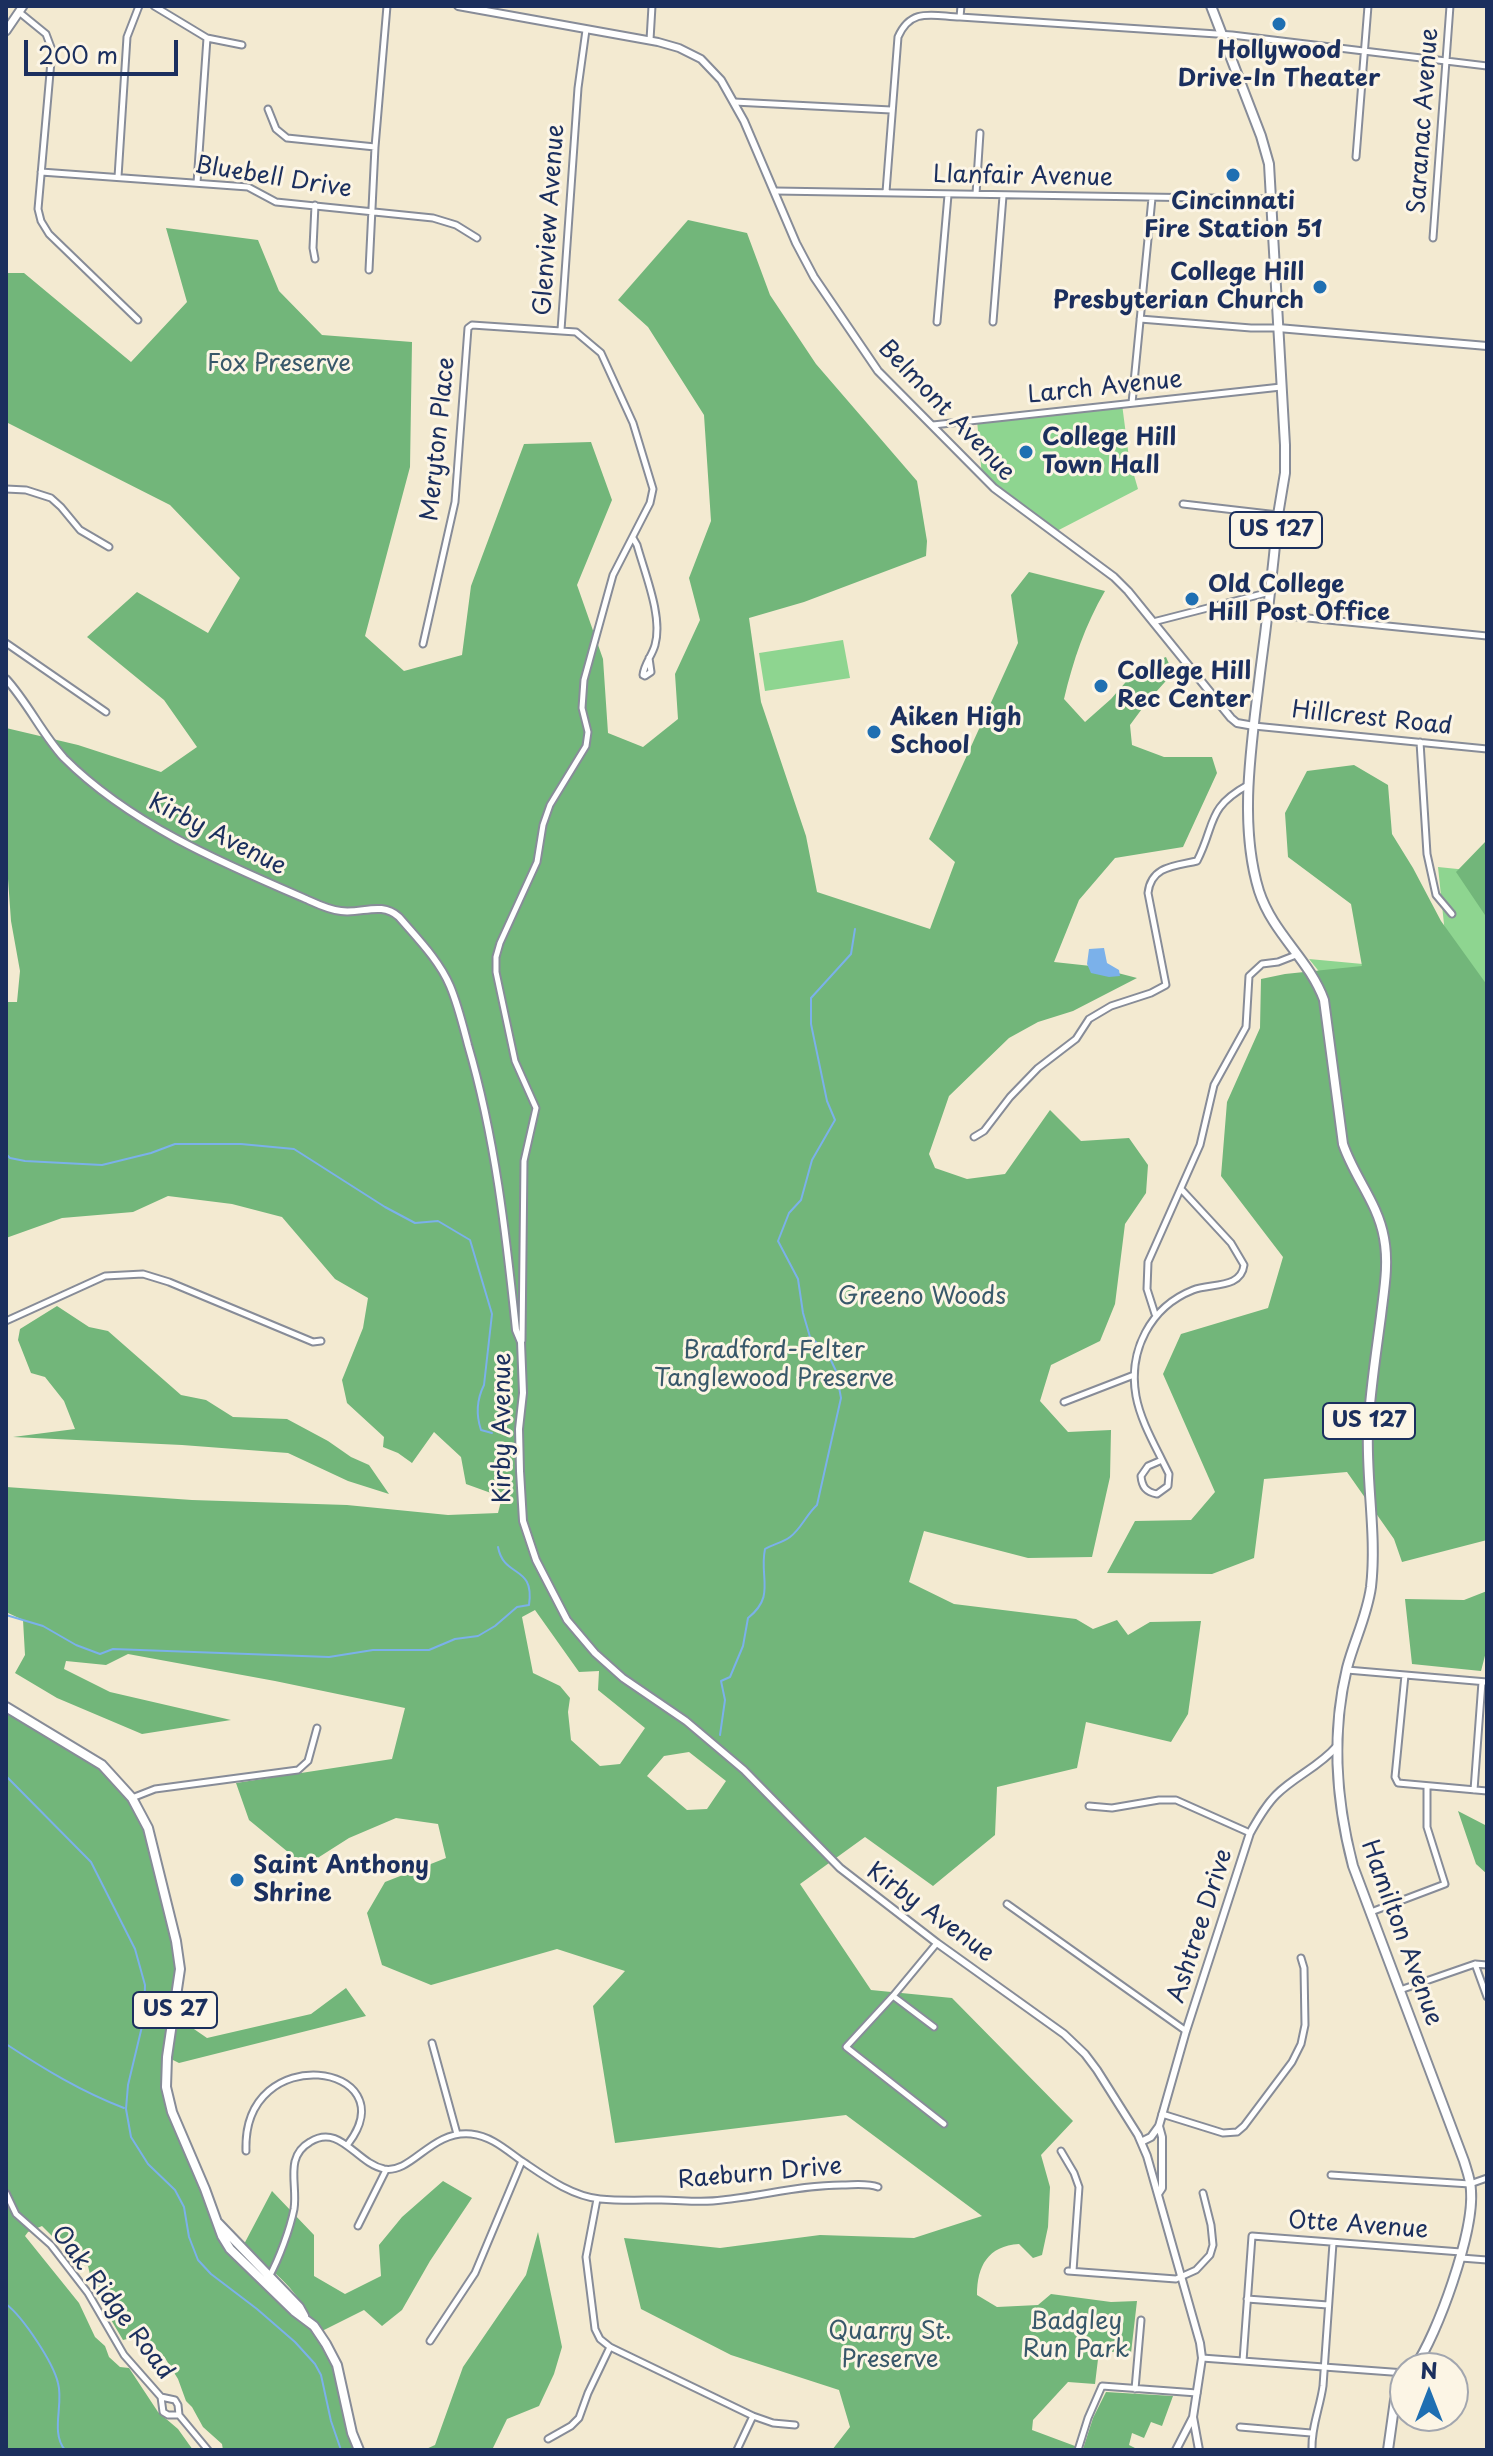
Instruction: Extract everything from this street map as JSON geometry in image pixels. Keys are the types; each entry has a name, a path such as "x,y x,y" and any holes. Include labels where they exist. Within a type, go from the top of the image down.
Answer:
{"main road":[{"name":"Hamilton Avenue","path":"1211,6 1269,164 1286,459 1248,785 1251,852 1259,888 1275,926 1314,978 1324,1000 1343,1144 1351,1167 1377,1212 1386,1246 1386,1275 1368,1430 1372,1578 1366,1610 1347,1670 1337,1746 1343,1827 1353,1866 1470,2184 1470,2207 1462,2255 1423,2352"},
{"path":"6,31 21,9"},
{"name":"US 27","path":"6,1707 92,1758 113,1775 132,1798 148,1828 180,1969 167,2057 168,2101 230,2249 299,2307 333,2355 359,2450"}],"street":[{"path":"118,177 127,37 139,6"},
{"path":"154,6 207,38 242,45"},
{"path":"369,270 387,6"},
{"name":"Belmont Avenue","path":"458,6 650,40 679,48 701,59 717,75 734,102 802,256 825,296 878,371 994,488 1114,577 1231,718 1237,723 1254,726"},
{"path":"650,40 652,6"},
{"path":"960,17 961,6"},
{"path":"1356,157 1368,6"},
{"name":"Saranac Avenue","path":"1433,238 1450,6"},
{"path":"21,9 46,34 52,50 38,209 44,228 138,320"},
{"path":"886,192 898,37 903,25 922,15 1221,34 1487,66"},
{"name":"Glenview Avenue","path":"521,1342 524,1161 536,1108 515,1061 496,972 496,957 537,862 550,805 586,746 588,732 582,708 584,680 613,575 650,503 653,489 633,423 601,353 576,332 561,330 578,88 586,30"},
{"path":"197,183 207,38"},
{"path":"734,102 891,110"},
{"path":"268,109 276,129 287,138 375,147"},
{"path":"976,194 980,133"},
{"name":"Bluebell Drive","path":"41,172 248,187 276,202 426,216 451,223 477,238"},
{"name":"Llanfair Avenue","path":"775,191 1271,199"},
{"path":"937,322 948,195"},
{"path":"993,322 1003,196"},
{"path":"1132,403 1152,198"},
{"path":"315,205 315,259"},
{"path":"1140,319 1251,328 1287,327 1487,346"},
{"name":"Meryton Place","path":"423,644 455,502 468,328 472,325 561,330"},
{"name":"Larch Avenue","path":"933,425 1281,387"},
{"path":"6,489 26,490 51,498 80,530 109,547"},
{"path":"1183,504 1278,515"},
{"path":"633,538 658,624 655,646 649,658"},
{"path":"1153,622 1270,592"},
{"path":"1268,614 1487,636"},
{"path":"6,643 106,712"},
{"name":"Kirby Avenue","path":"6,679 61,754 84,777 122,805 221,861 332,910 347,912 380,907 392,911 436,963 450,985 483,1096 495,1163 516,1330 521,1342 523,1393 519,1429 523,1521 536,1560 567,1620 595,1653 623,1678 686,1721 744,1770 840,1868 937,1943 1059,2029 1097,2070 1141,2142 1183,2278 1202,2358 1193,2417 1199,2450"},
{"name":"Hillcrest Road","path":"1254,726 1487,749"},
{"path":"1420,742 1427,854 1436,895 1452,914"},
{"path":"974,1137 984,1131 1038,1068 1076,1039 1089,1019 1111,1006 1166,985 1148,893 1149,884 1164,868 1197,861 1217,808 1248,785"},
{"path":"1155,1314 1147,1289 1148,1262 1200,1145 1214,1085 1246,1027 1249,976 1262,964 1296,955"},
{"path":"1162,1460 1148,1466 1141,1476 1145,1489 1150,1493 1157,1494 1168,1486 1169,1474 1140,1409 1134,1375 1140,1344 1155,1314 1191,1290 1235,1280 1244,1269 1243,1260 1231,1243 1181,1189"},
{"path":"6,1321 105,1276 143,1274 313,1342 321,1341"},
{"path":"1064,1402 1134,1375"},
{"path":"1347,1670 1484,1682 1474,1790"},
{"path":"1405,1675 1395,1777 1398,1783 1487,1791"},
{"path":"132,1798 155,1789 298,1770 308,1761 317,1728"},
{"name":"Ashtree Drive","path":"1158,2194 1162,2188 1162,2137 1159,2126 1162,2114 1250,1833 1276,1795 1320,1764 1337,1746"},
{"path":"1320,1764 1338,1767"},
{"path":"1371,1912 1445,1884 1427,1827 1427,1787"},
{"path":"1089,1806 1112,1808 1174,1800 1250,1833"},
{"path":"1007,1904 1186,2031"},
{"path":"937,1943 846,2047 944,2124"},
{"path":"1162,2114 1223,2133 1237,2132 1244,2126 1292,2062 1301,2044 1305,2010 1301,1958"},
{"path":"1475,1964 1487,1997"},
{"path":"1399,1991 1475,1964 1487,1965"},
{"path":"893,1996 934,2027"},
{"path":"267,2280 276,2266 294,2208 293,2166 298,2153 308,2143 322,2137 336,2138 348,2144 363,2160 386,2170 407,2164 435,2142 457,2134 432,2043"},
{"path":"246,2151 248,2124 264,2097 292,2077 312,2074 331,2076 341,2081 358,2098 360,2125 348,2144"},
{"path":"1141,2142 1151,2137 1159,2126"},
{"name":"Raeburn Drive","path":"457,2134 486,2137 563,2187 597,2199 719,2201 814,2185 878,2187"},
{"path":"1061,2151 1079,2187 1071,2271 1183,2278 1204,2264 1213,2245 1203,2193"},
{"path":"430,2341 475,2273 522,2161"},
{"path":"358,2226 386,2170"},
{"path":"1331,2175 1470,2184 1487,2178"},
{"name":"Oak Ridge Road","path":"6,2193 16,2214 51,2245 88,2293 124,2355 161,2397 163,2412 179,2415"},
{"path":"597,2199 588,2240 586,2274 595,2329 600,2339 610,2347 753,2416 773,2423 795,2425"},
{"name":"Otte Avenue","path":"1247,2299 1252,2236 1462,2255 1487,2260"},
{"path":"1312,2450 1311,2433 1321,2403 1333,2243"},
{"path":"1243,2361 1247,2299 1328,2305"},
{"path":"1135,2389 1141,2320"},
{"path":"548,2439 579,2418 610,2347"},
{"path":"1202,2358 1389,2372"},
{"path":"1078,2450 1102,2386 1197,2393"},
{"name":"Oak Ridge Road","path":"161,2397 175,2400 179,2415 208,2450"},
{"path":"737,2450 753,2416"},
{"path":"1176,2450 1193,2417"},
{"path":"1240,2427 1311,2433"}],"green space":[{"path":"688,220 747,233 770,295 816,364 917,481 927,541 926,556 804,602 749,618 761,702 806,836 817,892 930,929 955,862 929,839 1018,643 1011,595 1029,572 1105,591 1080,644 1064,699 1085,722 1111,699 1138,668 1166,657 1173,673 1130,725 1132,745 1164,757 1212,757 1217,773 1183,847 1115,858 1079,900 1054,962 1091,966 1137,978 1073,1011 1038,1022 1009,1038 949,1096 929,1154 935,1168 967,1179 1005,1174 1050,1110 1081,1141 1129,1138 1148,1165 1146,1193 1125,1224 1115,1304 1100,1341 1051,1365 1040,1401 1068,1432 1111,1430 1110,1477 1092,1557 1028,1558 924,1531 909,1582 954,1604 1076,1619 1093,1629 1117,1620 1128,1635 1150,1622 1201,1621 1188,1714 1171,1742 1086,1722 1077,1768 997,1787 995,1835 933,1886 865,1837 800,1884 871,1990 952,1998 1073,2121 1041,2155 1050,2187 1048,2227 1042,2255 1033,2258 1019,2244 992,2253 979,2275 977,2295 997,2307 1038,2305 1051,2294 1111,2302 1137,2301 1131,2353 1099,2351 1095,2384 1068,2382 1033,2420 1032,2430 1083,2449 1106,2392 1173,2396 1162,2426 1151,2422 1144,2438 1132,2433 1129,2445 1139,2450 832,2450 850,2427 839,2390 731,2355 641,2309 624,2238 720,2248 820,2235 914,2238 982,2216 846,2115 615,2143 593,2006 625,1971 557,1949 431,1985 382,1965 367,1913 385,1882 446,1858 438,1824 396,1818 349,1838 305,1866 249,1820 236,1783 392,1759 405,1708 128,1654 106,1665 66,1661 64,1669 110,1692 231,1720 142,1734 57,1698 15,1673 25,1655 23,1620 6,1612 6,1487 192,1500 347,1505 448,1515 498,1513 502,1497 466,1484 461,1457 434,1432 412,1463 383,1447 384,1437 347,1403 342,1380 363,1328 368,1298 335,1279 282,1217 232,1204 168,1196 133,1212 62,1218 6,1238 6,1002 17,1002 20,971 11,921 8,879 6,728 78,745 161,772 197,747 164,700 87,637 137,592 208,633 240,578 170,505 6,422 6,273 24,273 131,362 187,302 166,228 258,240 279,291 322,335 412,342 410,467 365,636 404,671 462,655 471,586 524,444 591,442 612,500 577,585 603,659 608,733 643,747 678,719 675,674 700,620 689,578 711,521 704,415 648,327 618,300","holes":["535,1610 579,1672 599,1671 598,1690 645,1728 620,1764 600,1766 571,1740 570,1698 560,1686 533,1673 522,1617","689,1752 726,1781 707,1809 687,1810 647,1776 664,1756"]},
{"path":"1122,404 1129,458 1138,489 1053,533 982,477 977,420"},
{"path":"843,640 850,678 765,691 759,653"},
{"path":"1354,765 1388,785 1392,834 1441,921 1487,985 1487,1540 1402,1562 1394,1539 1347,1472 1264,1479 1254,1558 1212,1574 1107,1573 1135,1521 1191,1520 1215,1492 1163,1374 1181,1334 1268,1308 1283,1257 1221,1176 1227,1102 1260,1028 1261,979 1362,966 1351,904 1288,857 1285,813 1307,771"},
{"path":"1487,840 1487,918 1456,872"},
{"path":"1438,867 1487,872 1487,1180 1309,959 1449,972"},
{"path":"57,1306 89,1327 108,1331 181,1395 206,1400 233,1417 287,1419 369,1465 389,1494 348,1481 288,1453 13,1437 75,1429 64,1401 45,1377 31,1373 18,1340 20,1329"},
{"path":"1487,1591 1487,1648 1481,1671 1412,1664 1405,1599 1464,1600"},
{"path":"6,1707 113,1775 148,1828 180,1969 175,2016 207,2038 311,2014 346,1988 366,2016 179,2063 167,2057 166,2087 222,2236 317,2328 285,2283 242,2248 272,2191 314,2235 314,2276 345,2294 381,2276 379,2245 402,2217 443,2181 472,2198 402,2310 382,2326 364,2310 320,2332 333,2355 356,2445 354,2450 223,2450 222,2444 203,2427 186,2401 178,2379 165,2358 147,2339 135,2337 123,2340 94,2291 88,2266 71,2262 64,2248 42,2226 25,2236 79,2303 95,2337 105,2346 109,2357 120,2367 129,2368 158,2412 178,2429 193,2450 6,2450"},
{"path":"1458,1811 1487,1826 1487,1874 1476,1864"},
{"path":"538,2232 562,2347 539,2406 507,2419 492,2450 424,2450 435,2445 463,2367 526,2275"}],"water":[{"path":"1104,948 1107,963 1119,970 1120,976 1091,973 1087,964 1089,949"}],"waterway":[{"path":"720,1735 725,1700 721,1681 730,1677 743,1646 748,1618 762,1602 765,1549 794,1534 817,1505 841,1398 836,1371 827,1352 810,1337 798,1279 778,1241 789,1213 801,1200 812,1160 835,1120 827,1101 811,1024 811,998 851,954 855,929"},
{"path":"6,1154 25,1161 102,1165 175,1144 241,1144 294,1149 415,1223 438,1221 470,1240 492,1314 478,1413 481,1430 492,1433"},
{"path":"6,1615 43,1626 76,1645 100,1654 113,1649 329,1657 373,1650 429,1650 455,1639 478,1636 517,1607 529,1605 528,1583 506,1564 498,1547"},
{"path":"6,1776 91,1862 135,1949 145,1985 144,2018 128,2085 126,2109 131,2137 148,2164 175,2190 184,2207 189,2237 198,2260 295,2342 315,2364 321,2375 341,2450"},
{"path":"6,2044 93,2095 124,2108"},
{"path":"6,2304 29,2329 55,2374 59,2391 58,2435 65,2450"}],"place":[{"name":"Hollywood Drive-In Theater","path":"1279,24"},
{"name":"Cincinnati Fire Station 51","path":"1233,175"},
{"name":"College Hill Presbyterian Church","path":"1320,287"},
{"name":"College Hill Town Hall","path":"1026,452"},
{"name":"Old College Hill Post Office","path":"1192,599"},
{"name":"College Hill Rec Center","path":"1101,686"},
{"name":"Aiken High School","path":"874,732"},
{"name":"Saint Anthony Shrine","path":"237,1880"}],"park label":[{"name":"Fox Preserve","path":"279,364"},
{"name":"Greeno Woods","path":"922,1297"},
{"name":"Bradford-Felter Tanglewood Preserve","path":"774,1365"},
{"name":"Badgley Run Park","path":"1076,2336"},
{"name":"Quarry St. Preserve","path":"890,2346"}]}
